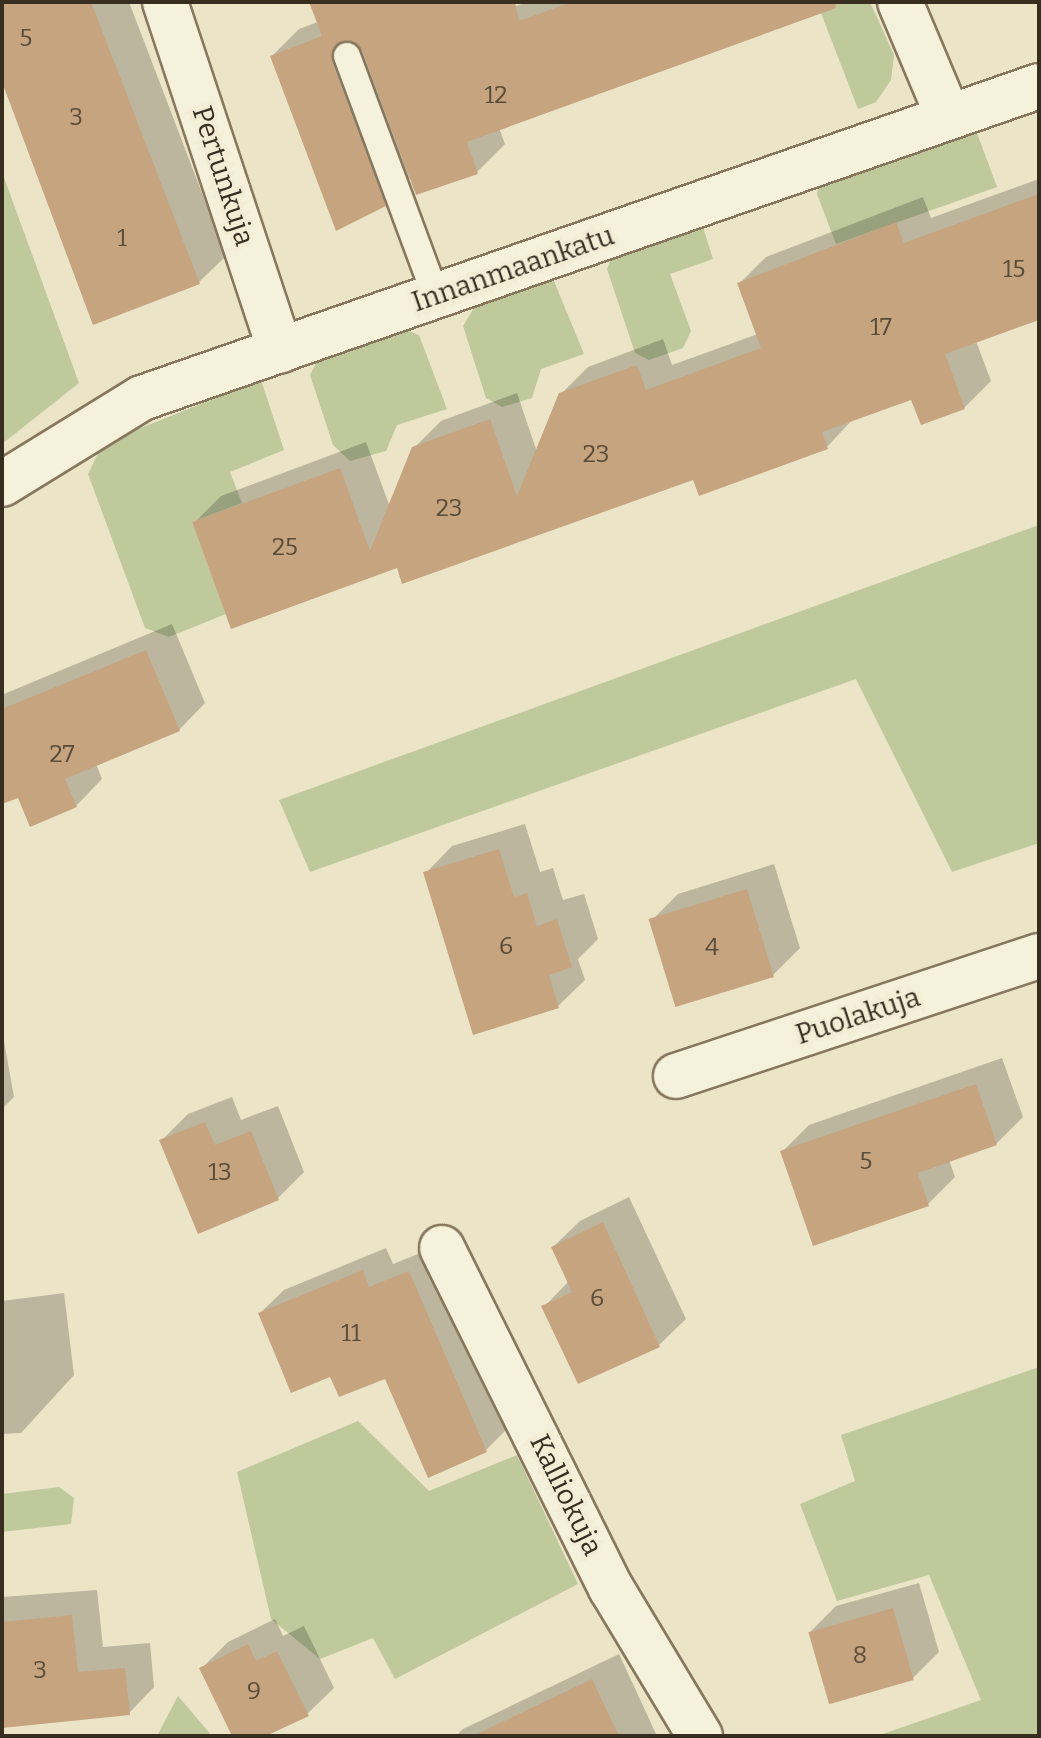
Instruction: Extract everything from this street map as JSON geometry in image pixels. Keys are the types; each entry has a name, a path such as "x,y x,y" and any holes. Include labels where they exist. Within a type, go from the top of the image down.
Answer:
{"street":[{"name":"Pertunkuja","path":"165,2 280,350"},
{"path":"900,2 948,116"},
{"name":"Innanmaankatu","path":"2,484 142,398 1039,86"},
{"name":"Puolakuja","path":"676,1076 1039,956"},
{"name":"Kalliokuja","path":"442,1248 611,1588 700,1736"}],"lane":[{"path":"347,56 436,296"}],"green space":[{"path":"839,2 870,2 894,55 891,80 876,102 858,109 821,13"},
{"path":"974,125 997,187 836,244 817,194 819,180"},
{"path":"2,172 79,383 2,444"},
{"path":"689,224 703,227 713,259 670,274 691,331 683,348 649,360 635,353 607,269 614,252"},
{"path":"544,277 554,281 584,354 541,369 532,398 502,407 486,398 463,326 479,300"},
{"path":"401,328 419,335 447,409 397,425 386,451 350,461 333,445 310,375 321,354"},
{"path":"261,380 284,450 230,472 242,503 192,522 226,614 169,637 145,628 88,474 103,443"},
{"path":"1039,525 1039,843 952,872 856,679 310,872 279,800"},
{"path":"1039,1367 1039,1736 877,1736 981,1700 929,1575 837,1601 800,1504 855,1481 841,1435"},
{"path":"358,1421 429,1491 517,1455 578,1584 395,1679 373,1638 320,1659 271,1619 237,1472"},
{"path":"59,1487 74,1498 71,1524 2,1532 2,1494"},
{"path":"178,1696 212,1736 157,1736"}],"building":[{"path":"2,2 91,2 200,284 93,325 2,82"},
{"path":"309,2 515,2 519,21 572,2 835,2 836,8 467,142 478,174 416,195 362,50 341,41 332,62 386,206 336,231 270,56 322,36"},
{"path":"1039,194 1039,320 945,354 965,409 921,425 911,400 822,432 828,449 699,496 693,480 402,584 397,568 231,629 192,522 340,468 370,551 412,447 490,419 517,496 559,393 637,365 646,390 761,348 737,283 896,222 904,243"},
{"path":"146,650 180,731 65,779 77,807 30,827 18,798 2,804 2,709"},
{"path":"499,849 514,897 527,893 537,926 557,919 572,967 549,975 559,1008 473,1035 423,872"},
{"path":"747,889 774,977 675,1007 649,919"},
{"path":"976,1084 997,1145 918,1173 929,1206 813,1246 780,1151"},
{"path":"205,1122 215,1145 251,1131 279,1200 198,1234 159,1140"},
{"path":"603,1222 660,1347 578,1384 541,1306 572,1292 551,1247"},
{"path":"363,1270 369,1287 409,1271 487,1452 428,1478 385,1379 339,1397 330,1377 291,1393 258,1313"},
{"path":"893,1608 914,1680 829,1704 808,1632"},
{"path":"72,1615 78,1672 125,1668 130,1715 2,1728 2,1622"},
{"path":"248,1644 256,1661 277,1651 309,1716 266,1736 232,1736 199,1668"},
{"path":"592,1679 619,1736 473,1736"}]}
